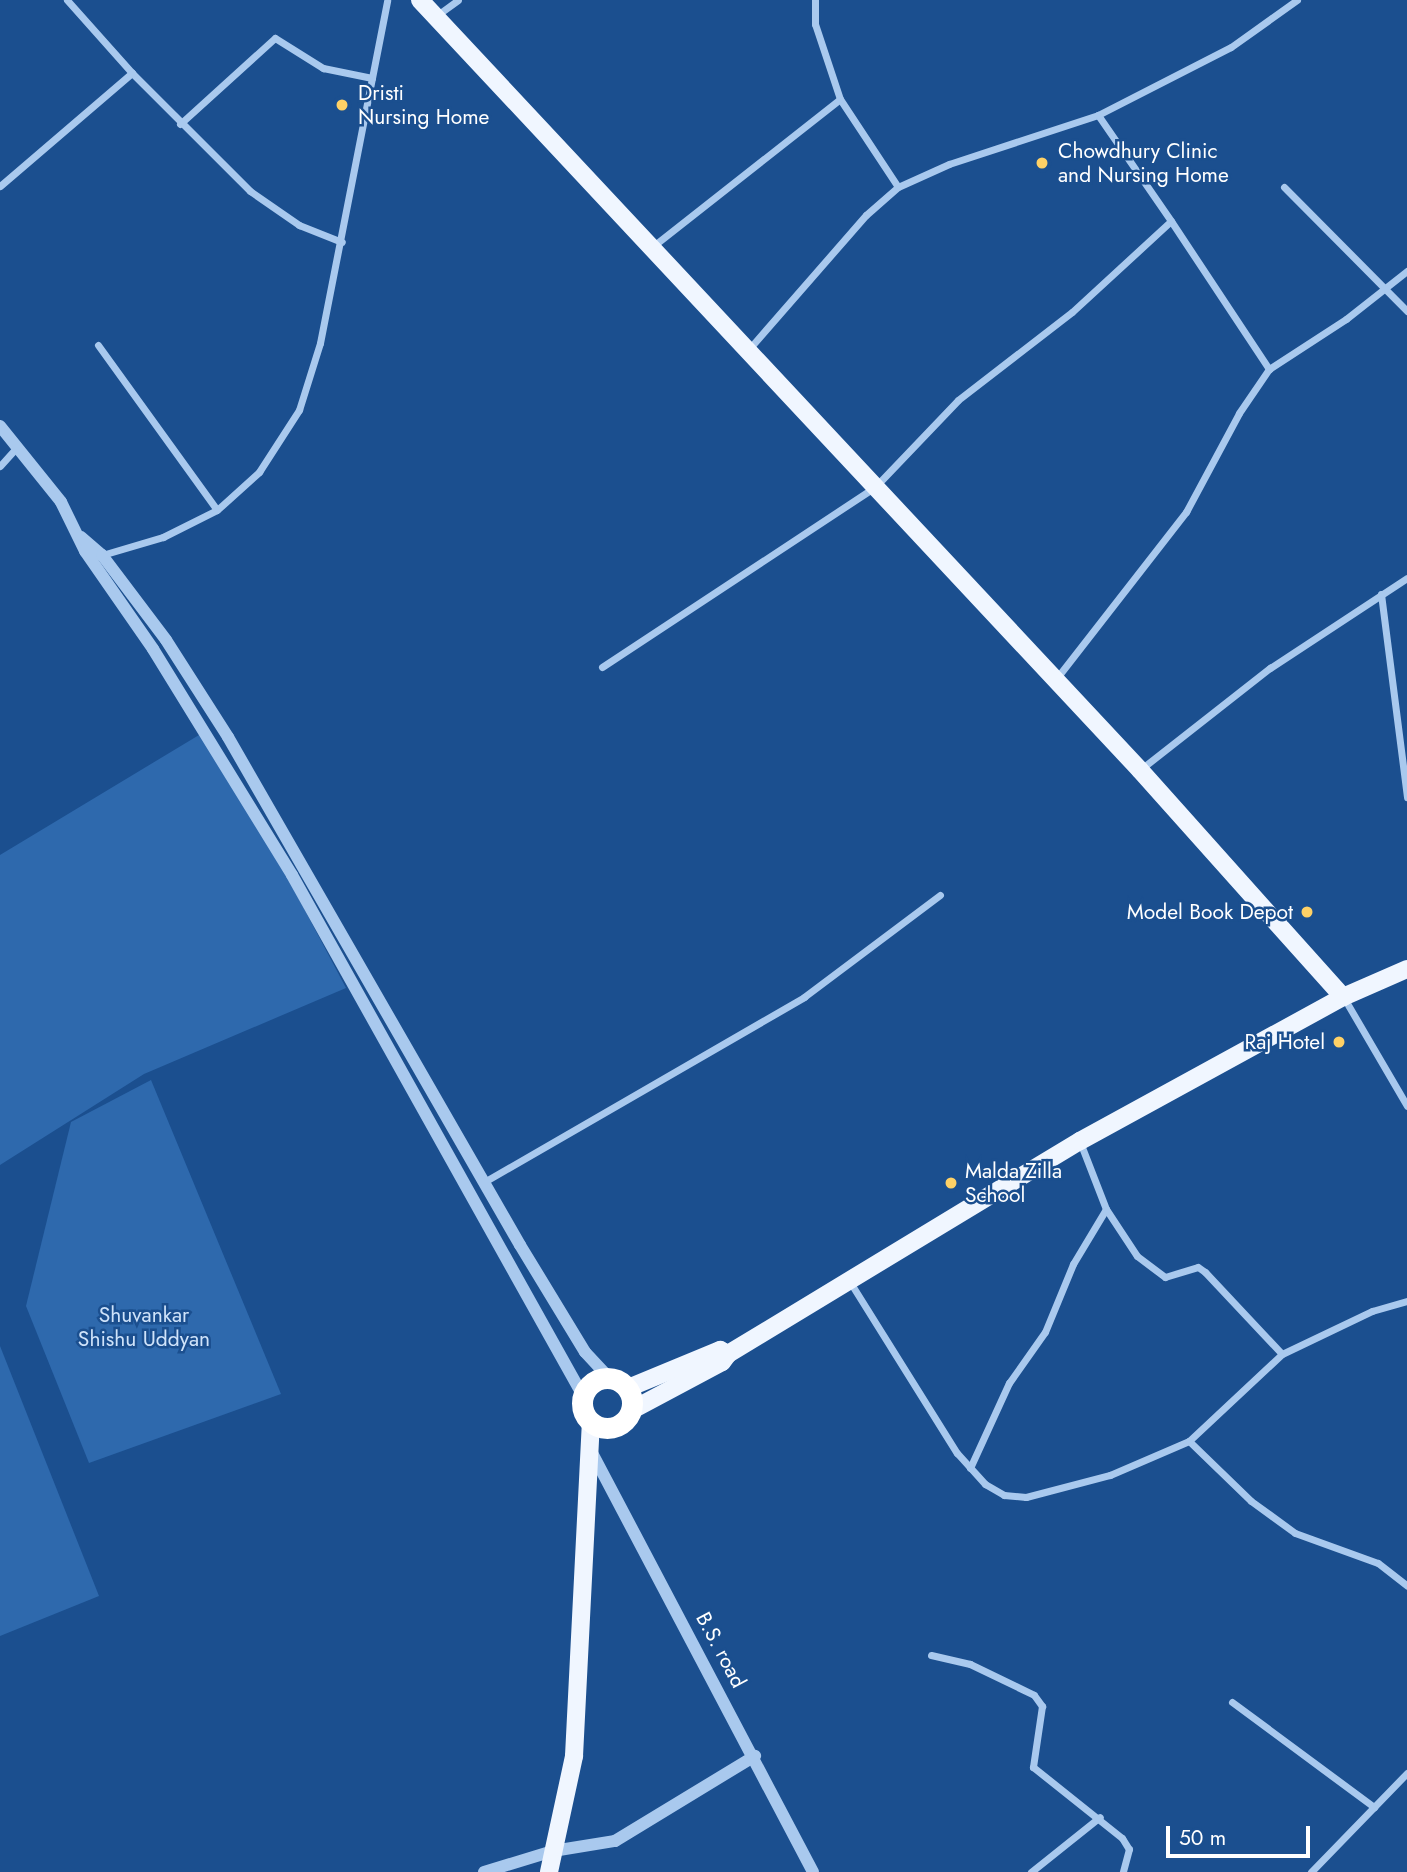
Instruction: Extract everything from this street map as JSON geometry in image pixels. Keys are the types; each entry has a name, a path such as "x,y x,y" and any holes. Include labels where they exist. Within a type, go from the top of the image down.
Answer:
{"highway":[{"path":"609,1378 628,1388 632,1410 620,1425 596,1425 585,1415 583,1396 588,1386 609,1378"}],"main road":[{"path":"420,0 1140,770 1343,997"},
{"path":"632,1410 722,1362 728,1354 1080,1141 1343,997 1407,969"},
{"path":"628,1388 720,1350 728,1354"},
{"path":"548,1872 574,1756 596,1425"}],"street":[{"path":"67,0 180,124 250,191 299,225 342,242"},
{"path":"102,555 163,537 217,510 259,472 299,410 320,343 342,242 387,0"},
{"path":"436,17 458,0"},
{"path":"815,0 815,24 840,99 898,187"},
{"path":"747,351 866,215 898,187 949,164 1098,115 1231,47 1297,0"},
{"path":"180,124 275,38 323,68 372,78"},
{"path":"0,186 132,73"},
{"path":"650,249 840,99"},
{"path":"1098,115 1269,369"},
{"path":"1284,187 1407,311"},
{"path":"601,667 875,487 958,400 1072,312 1171,221"},
{"path":"1055,679 1186,512 1239,413 1269,369 1386,289 1407,271"},
{"path":"98,345 217,510"},
{"path":"0,426 19,445 81,537 102,555 166,640 242,761 585,1352 609,1378"},
{"path":"0,466 19,445"},
{"path":"81,537 85,551 173,681 292,875 583,1396"},
{"path":"1140,770 1270,668 1407,578"},
{"path":"1381,594 1407,797"},
{"path":"484,1182 804,996 940,895"},
{"path":"1343,997 1407,1106"},
{"path":"1080,1141 1106,1209 1137,1256 1158,1275 1174,1276 1198,1267 1283,1354"},
{"path":"970,1468 1009,1383 1045,1332 1073,1265 1106,1209"},
{"path":"850,1281 970,1468 1004,1496 1026,1497 1111,1475 1189,1441 1283,1354 1372,1311 1407,1301"},
{"path":"1189,1441 1251,1502 1295,1533 1378,1563 1406,1581"},
{"name":"B.S. road","path":"594,1456 755,1756 813,1872"},
{"path":"931,1655 970,1664 1034,1695 1042,1706 1032,1768 1100,1817 1129,1849 1123,1872"},
{"path":"1232,1702 1374,1807"},
{"path":"484,1872 553,1851 615,1841 755,1756"},
{"path":"1311,1872 1407,1773"},
{"path":"1031,1872 1100,1817"}],"green space":[{"path":"209,729 346,988 144,1074 0,1165 0,855"},
{"name":"Shuvankar Shishu Uddyan","path":"151,1080 281,1394 89,1463 26,1306 71,1122"},
{"path":"0,1346 99,1596 0,1636"}],"place":[{"name":"Dristi Nursing Home","path":"342,105"},
{"name":"Chowdhury Clinic and Nursing Home","path":"1042,163"},
{"name":"Model Book Depot","path":"1307,912"},
{"name":"Raj Hotel","path":"1339,1042"},
{"name":"Malda Zilla School","path":"951,1183"}]}
